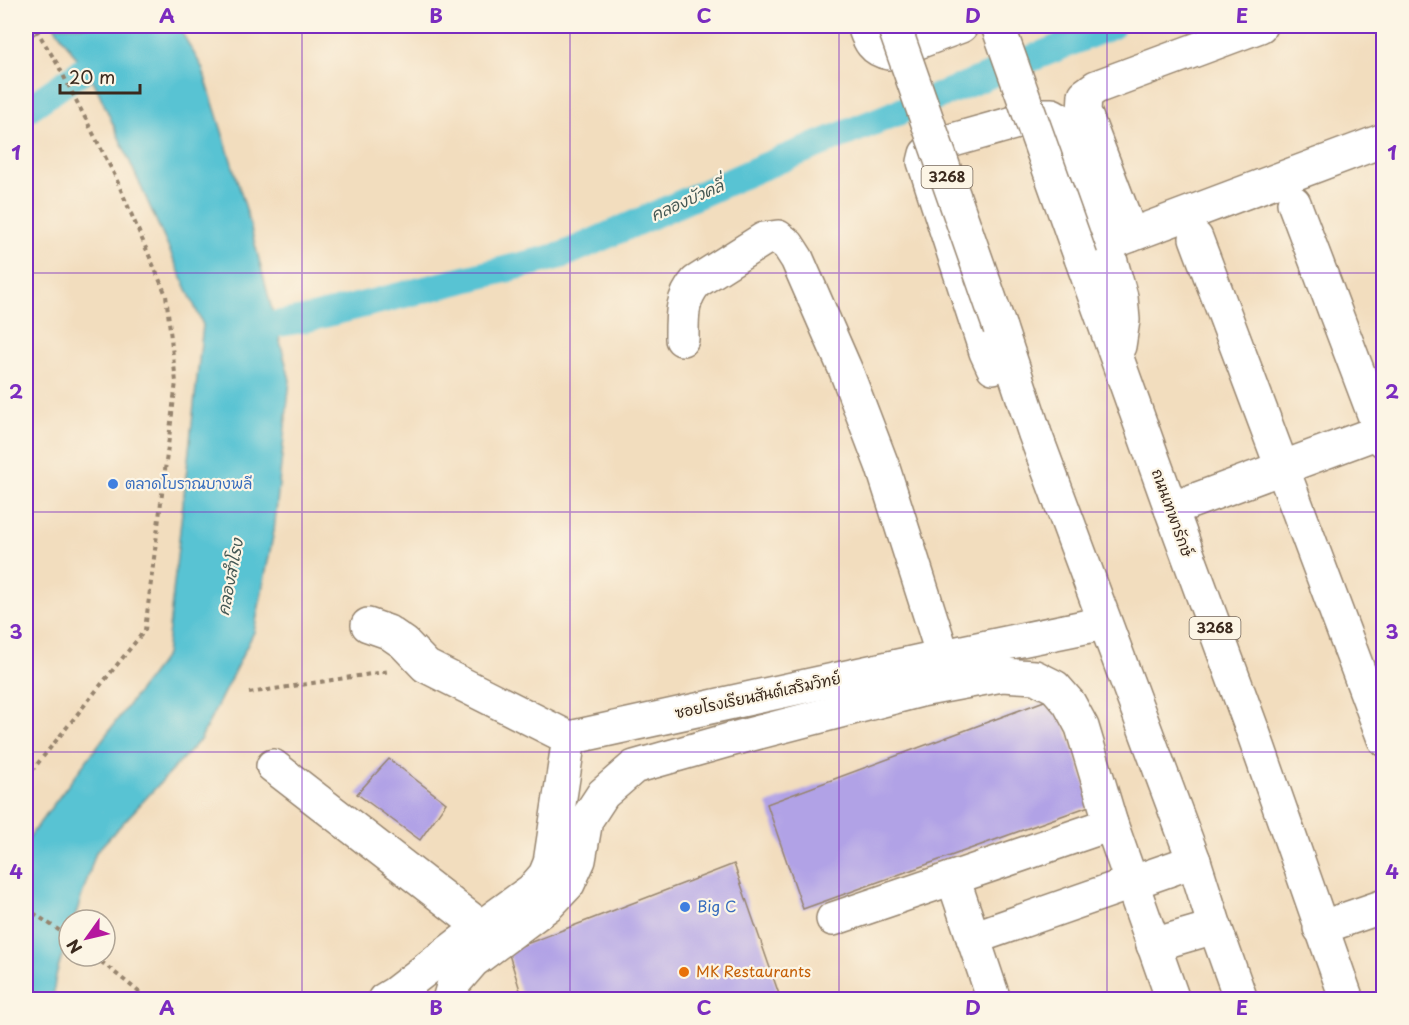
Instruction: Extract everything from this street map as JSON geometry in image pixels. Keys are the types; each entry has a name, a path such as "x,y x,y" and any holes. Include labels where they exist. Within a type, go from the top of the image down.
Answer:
{"street":[{"path":"864,26 871,44 880,51 889,53 961,26"},
{"name":"3268","path":"894,26 1035,434 1194,861 1241,999"},
{"name":"ถนนเทพารักษ์","path":"998,26 1106,246 1118,360 1347,999"},
{"path":"1106,246 1084,111 1085,95 1096,87 1260,26"},
{"path":"1035,434 999,380 986,352 924,162 926,154 939,144 1042,115 1052,115 1059,119 1071,135 1085,171 1106,246"},
{"path":"1106,246 1383,141"},
{"path":"1171,509 1282,467 1382,434 1294,203"},
{"path":"682,339 682,312 688,292 696,282 764,239 778,237 788,245 797,259 846,371 868,428 944,656"},
{"path":"1196,238 1383,739"},
{"name":"ซอยโรงเรียนสันต์เสริมวิทย์","path":"569,738 1104,623"},
{"path":"368,625 388,632 404,643 426,666 569,738 550,863 545,875 532,890 391,998"},
{"path":"449,999 454,983 473,961 548,906 568,884 579,860 586,820 603,794 634,767 921,690 1002,675 1035,677 1055,687 1069,703 1082,727 1111,824 1173,999"},
{"path":"273,766 481,927"},
{"path":"833,919 1111,824"},
{"path":"973,938 1194,861"},
{"path":"953,878 994,999"},
{"path":"1320,928 1383,906"},
{"path":"1153,945 1215,927"}],"path":[{"path":"26,778 145,630 176,382 166,295 116,176 58,65 34,26"},
{"path":"249,693 426,666"},
{"path":"26,908 57,929"},
{"path":"109,968 149,999"}],"water":[{"name":"คลองสำโรง","path":"54,26 178,26 202,67 246,209 290,380 274,531 254,632 200,740 96,852 78,908 57,908 59,968 54,999 26,1000 26,841 166,655 203,325 95,84"}],"building":[{"path":"26,26 46,26 26,40"},
{"path":"1055,697 1092,805 803,909 767,804"},
{"path":"389,759 446,803 420,840 357,794"},
{"name":"Big C","path":"734,864 781,1000 523,1000 508,951"}],"waterway":[{"name":"คลองบัวคลี่","path":"247,329 306,319 563,255 760,168 1112,26"},
{"path":"26,110 114,49"}],"place":[{"name":"ตลาดโบราณบางพลี","path":"113,484"},
{"name":"Big C","path":"685,907"},
{"name":"MK Restaurants","path":"684,972"}]}
